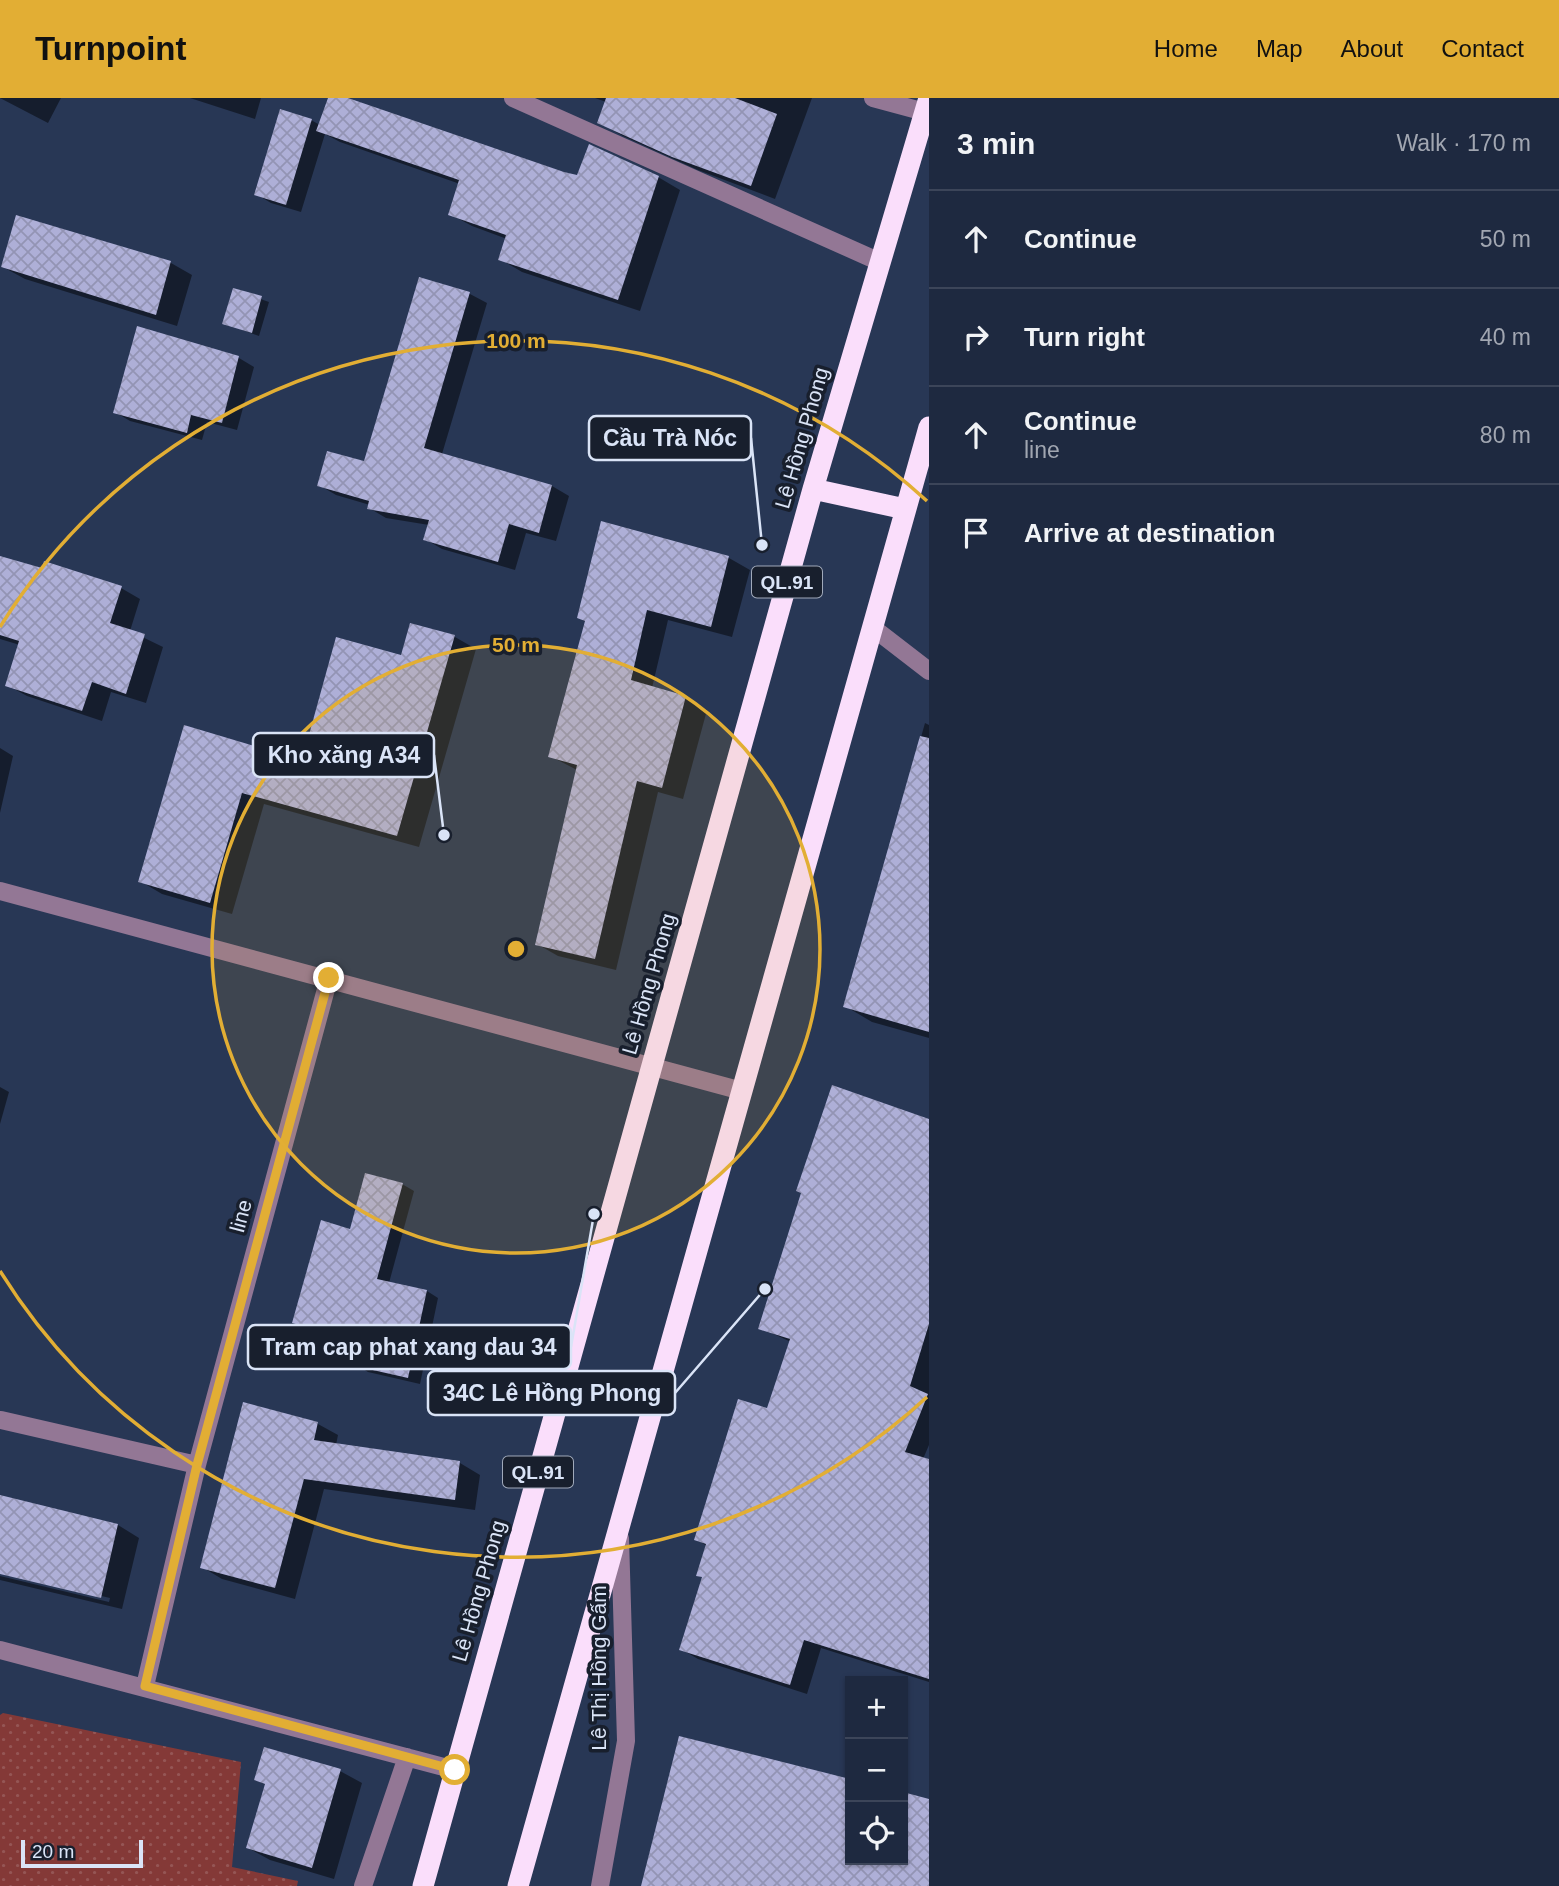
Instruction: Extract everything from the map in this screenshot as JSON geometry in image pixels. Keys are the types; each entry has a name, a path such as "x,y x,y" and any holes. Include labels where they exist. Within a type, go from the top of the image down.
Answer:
{"highway":[{"name":"Lê Hồng Phong","path":"424,1881 813,489 927,105"},
{"path":"519,1886 929,427"},
{"path":"813,489 905,509"}],"street":[{"path":"513,98 880,262"},
{"path":"873,98 927,105"},
{"path":"872,627 929,671"},
{"path":"0,891 742,1091"},
{"name":"line","path":"145,1686 197,1465 329,978"},
{"path":"1,1420 197,1465"},
{"name":"Lê Thị Hồng Gấm","path":"600,1886 626,1741 620,1532"},
{"path":"0,1651 145,1686 455,1770"},
{"path":"363,1886 407,1757"}],"shaded area":[{"path":"3,1713 241,1762 232,1867 298,1881 297,1886 0,1886 0,1715"}],"building":[{"path":"328,98 348,98 564,172 577,175 589,144 659,176 618,300 498,260 506,235 448,215 459,180 316,131"},
{"path":"606,98 735,98 777,114 751,186 672,157 597,123"},
{"path":"280,109 312,119 286,205 254,195"},
{"path":"16,215 171,261 156,315 1,267"},
{"path":"419,277 470,292 424,448 552,485 539,533 509,524 498,562 423,540 429,520 367,509 369,501 317,486 327,451 364,461"},
{"path":"233,288 262,296 252,333 222,324"},
{"path":"137,326 239,356 222,423 191,415 187,433 113,413"},
{"path":"601,521 729,556 711,627 647,610 631,680 686,696 662,788 637,781 595,959 535,945 577,765 548,757 585,621 577,618"},
{"path":"0,556 42,568 44,561 122,586 110,623 145,634 126,694 92,682 82,711 5,686 19,641 0,635"},
{"path":"410,623 455,635 397,836 242,793 210,903 138,882 184,725 294,758 299,740 307,742 336,637 401,655"},
{"path":"920,736 929,738 929,1032 843,1007"},
{"path":"832,1085 929,1119 929,1324 910,1386 928,1394 905,1452 929,1459 929,1679 804,1640 790,1685 679,1650 702,1577 696,1576 706,1544 694,1540 738,1399 767,1408 790,1339 758,1329 801,1193 796,1191"},
{"path":"365,1173 403,1183 377,1279 427,1290 408,1378 355,1366 360,1341 292,1323 321,1220 350,1229"},
{"path":"243,1402 318,1422 314,1440 460,1461 455,1500 304,1479 275,1588 200,1568"},
{"path":"0,1495 118,1524 101,1598 0,1574"},
{"path":"679,1736 845,1778 845,1865 908,1865 908,1793 929,1799 929,1886 641,1886"},
{"path":"264,1747 341,1769 312,1868 246,1848 265,1784 254,1780"}],"place":[{"name":"Cầu Trà Nóc","path":"762,545"},
{"name":"Kho xăng A34","path":"444,835"},
{"name":"Tram cap phat xang dau 34","path":"594,1214"},
{"name":"34C Lê Hồng Phong","path":"765,1289"}],"route":[{"path":"329,978 197,1465 145,1686 455,1770"}]}
